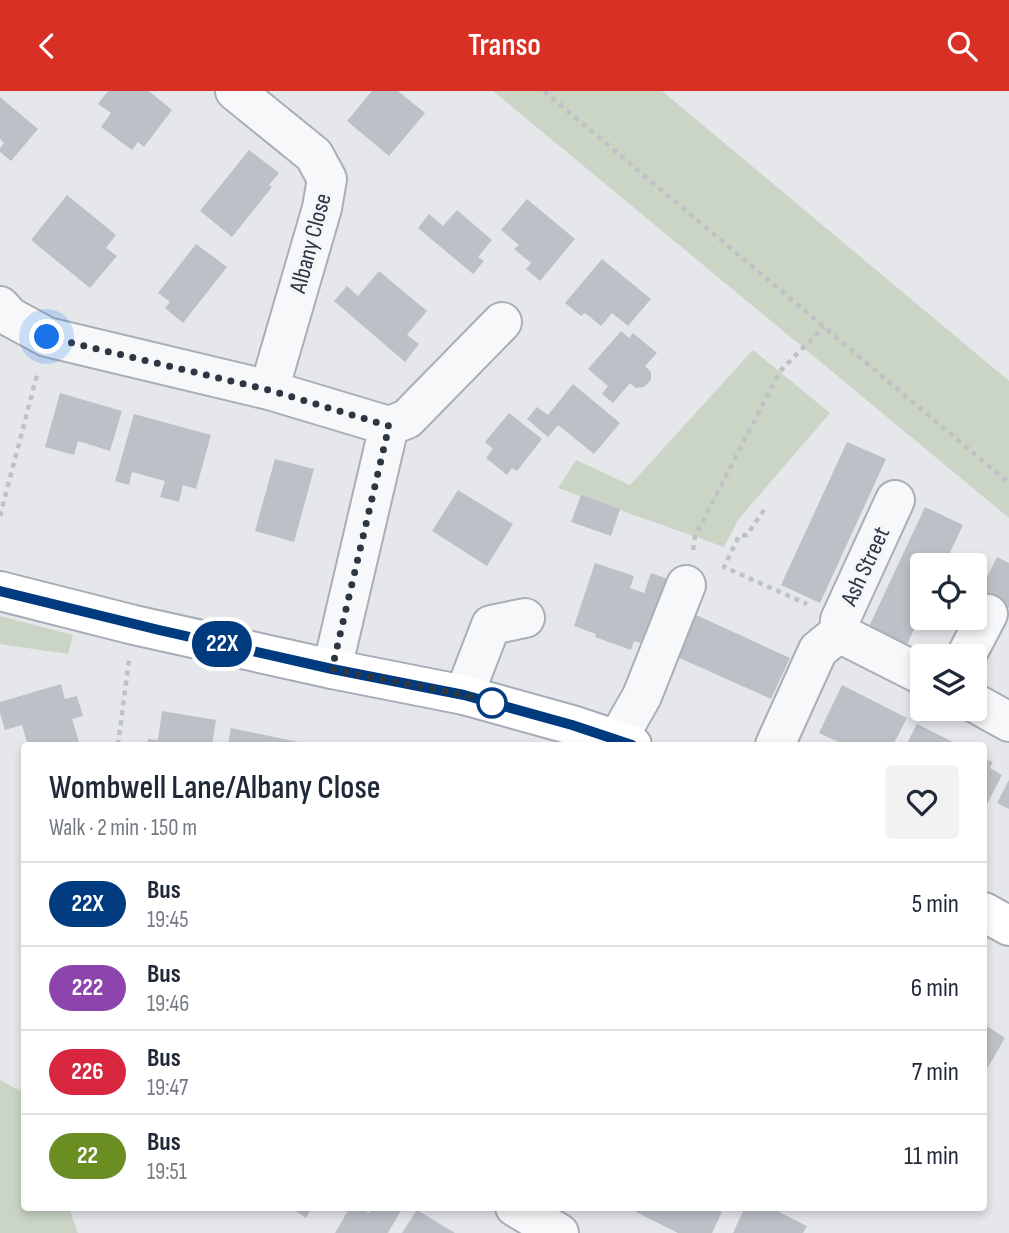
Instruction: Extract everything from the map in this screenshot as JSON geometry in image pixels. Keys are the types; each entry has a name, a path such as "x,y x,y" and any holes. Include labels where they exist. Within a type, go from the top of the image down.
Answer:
{"main road":[{"path":"0,591 134,625 464,695 622,742"},
{"path":"987,914 1009,926"}],"street":[{"name":"Albany Close","path":"235,91 314,155 327,179 322,208 269,390"},
{"path":"0,306 10,317 47,337 269,390 389,426 407,419 502,323"},
{"path":"332,669 389,426"},
{"name":"Ash Street","path":"776,742 818,650 839,626 895,500"},
{"path":"625,742 686,585"},
{"path":"973,644 988,614"},
{"path":"464,695 491,625 525,618"},
{"name":"Ash Street","path":"839,626 910,668"},
{"path":"987,710 1009,722"},
{"path":"523,1211 559,1233"}],"path":[{"path":"544,91 1009,483"},
{"path":"686,585 695,537 780,371 824,327"},
{"path":"0,516 47,337"},
{"path":"765,510 747,535 739,536 724,567 839,626"},
{"path":"118,742 134,625"}],"green space":[{"path":"493,91 662,91 1009,381 1009,518"},
{"path":"753,350 830,413 738,520 724,547 558,488 576,460 630,485"},
{"path":"0,616 73,635 68,654 0,644"},
{"path":"0,1080 21,1091 21,1211 70,1211 78,1233 0,1233"}],"building":[{"path":"108,91 149,91 172,110 144,147 138,142 132,150 101,127 111,113 98,104"},
{"path":"372,91 398,91 425,113 389,156 347,121"},
{"path":"0,97 38,129 11,161 0,152 4,143 0,139"},
{"path":"249,150 279,173 269,185 272,187 232,237 200,211"},
{"path":"67,195 116,235 106,248 117,256 90,288 31,240"},
{"path":"527,199 575,239 540,281 526,269 531,263 514,249 519,245 501,230"},
{"path":"457,210 492,240 478,257 484,261 473,274 418,228 429,214 443,226"},
{"path":"196,244 227,267 183,323 165,308 170,302 158,293"},
{"path":"602,259 651,299 628,326 612,313 601,326 585,313 581,316 565,303"},
{"path":"379,271 427,311 407,335 419,344 405,362 334,301 347,286 358,296"},
{"path":"621,331 629,338 633,333 657,353 645,366 651,372 651,380 644,387 636,388 630,383 613,403 602,394 608,386 588,369"},
{"path":"573,384 620,423 594,454 558,425 548,437 527,419 537,407 548,415"},
{"path":"60,393 122,411 110,451 78,441 74,455 45,447"},
{"path":"509,413 542,439 517,471 512,468 507,475 486,458 493,449 485,442"},
{"path":"134,414 211,435 196,489 183,485 179,502 160,497 165,481 132,472 129,485 115,481"},
{"path":"847,442 886,459 820,603 781,585"},
{"path":"275,459 314,469 294,542 255,531"},
{"path":"458,490 513,524 487,566 432,531"},
{"path":"581,495 620,509 611,536 571,522"},
{"path":"925,507 963,525 950,553 910,553 910,630 914,630 904,651 866,633"},
{"path":"997,557 1009,563 1009,608 987,597 987,577"},
{"path":"595,563 634,576 630,588 644,593 651,573 671,580 648,645 634,641 631,650 574,626"},
{"path":"694,614 790,658 771,699 675,656"},
{"path":"61,684 65,699 77,696 83,716 72,719 79,742 27,742 22,725 5,730 0,702"},
{"path":"842,685 907,718 895,742 838,742 819,733"},
{"path":"162,711 216,720 212,742 148,742 148,739 158,740"},
{"path":"917,724 953,742 908,742"},
{"path":"231,728 298,742 229,742"},
{"path":"987,759 993,762 990,768 1002,775 987,804"},
{"path":"1009,780 1009,809 997,803"},
{"path":"987,1026 1005,1038 987,1069"},
{"path":"296,1211 310,1211 306,1218"},
{"path":"348,1211 401,1211 388,1233 335,1233"},
{"path":"419,1211 455,1233 402,1233"},
{"path":"743,1211 777,1211 807,1226 803,1233 733,1233"},
{"path":"636,1212 722,1212 712,1233 678,1233"}],"bus line":[{"name":"22X","path":"0,591 332,669 464,695 623,742"}],"route":[{"path":"47,337 269,390 389,426 332,669 492,703"}]}
